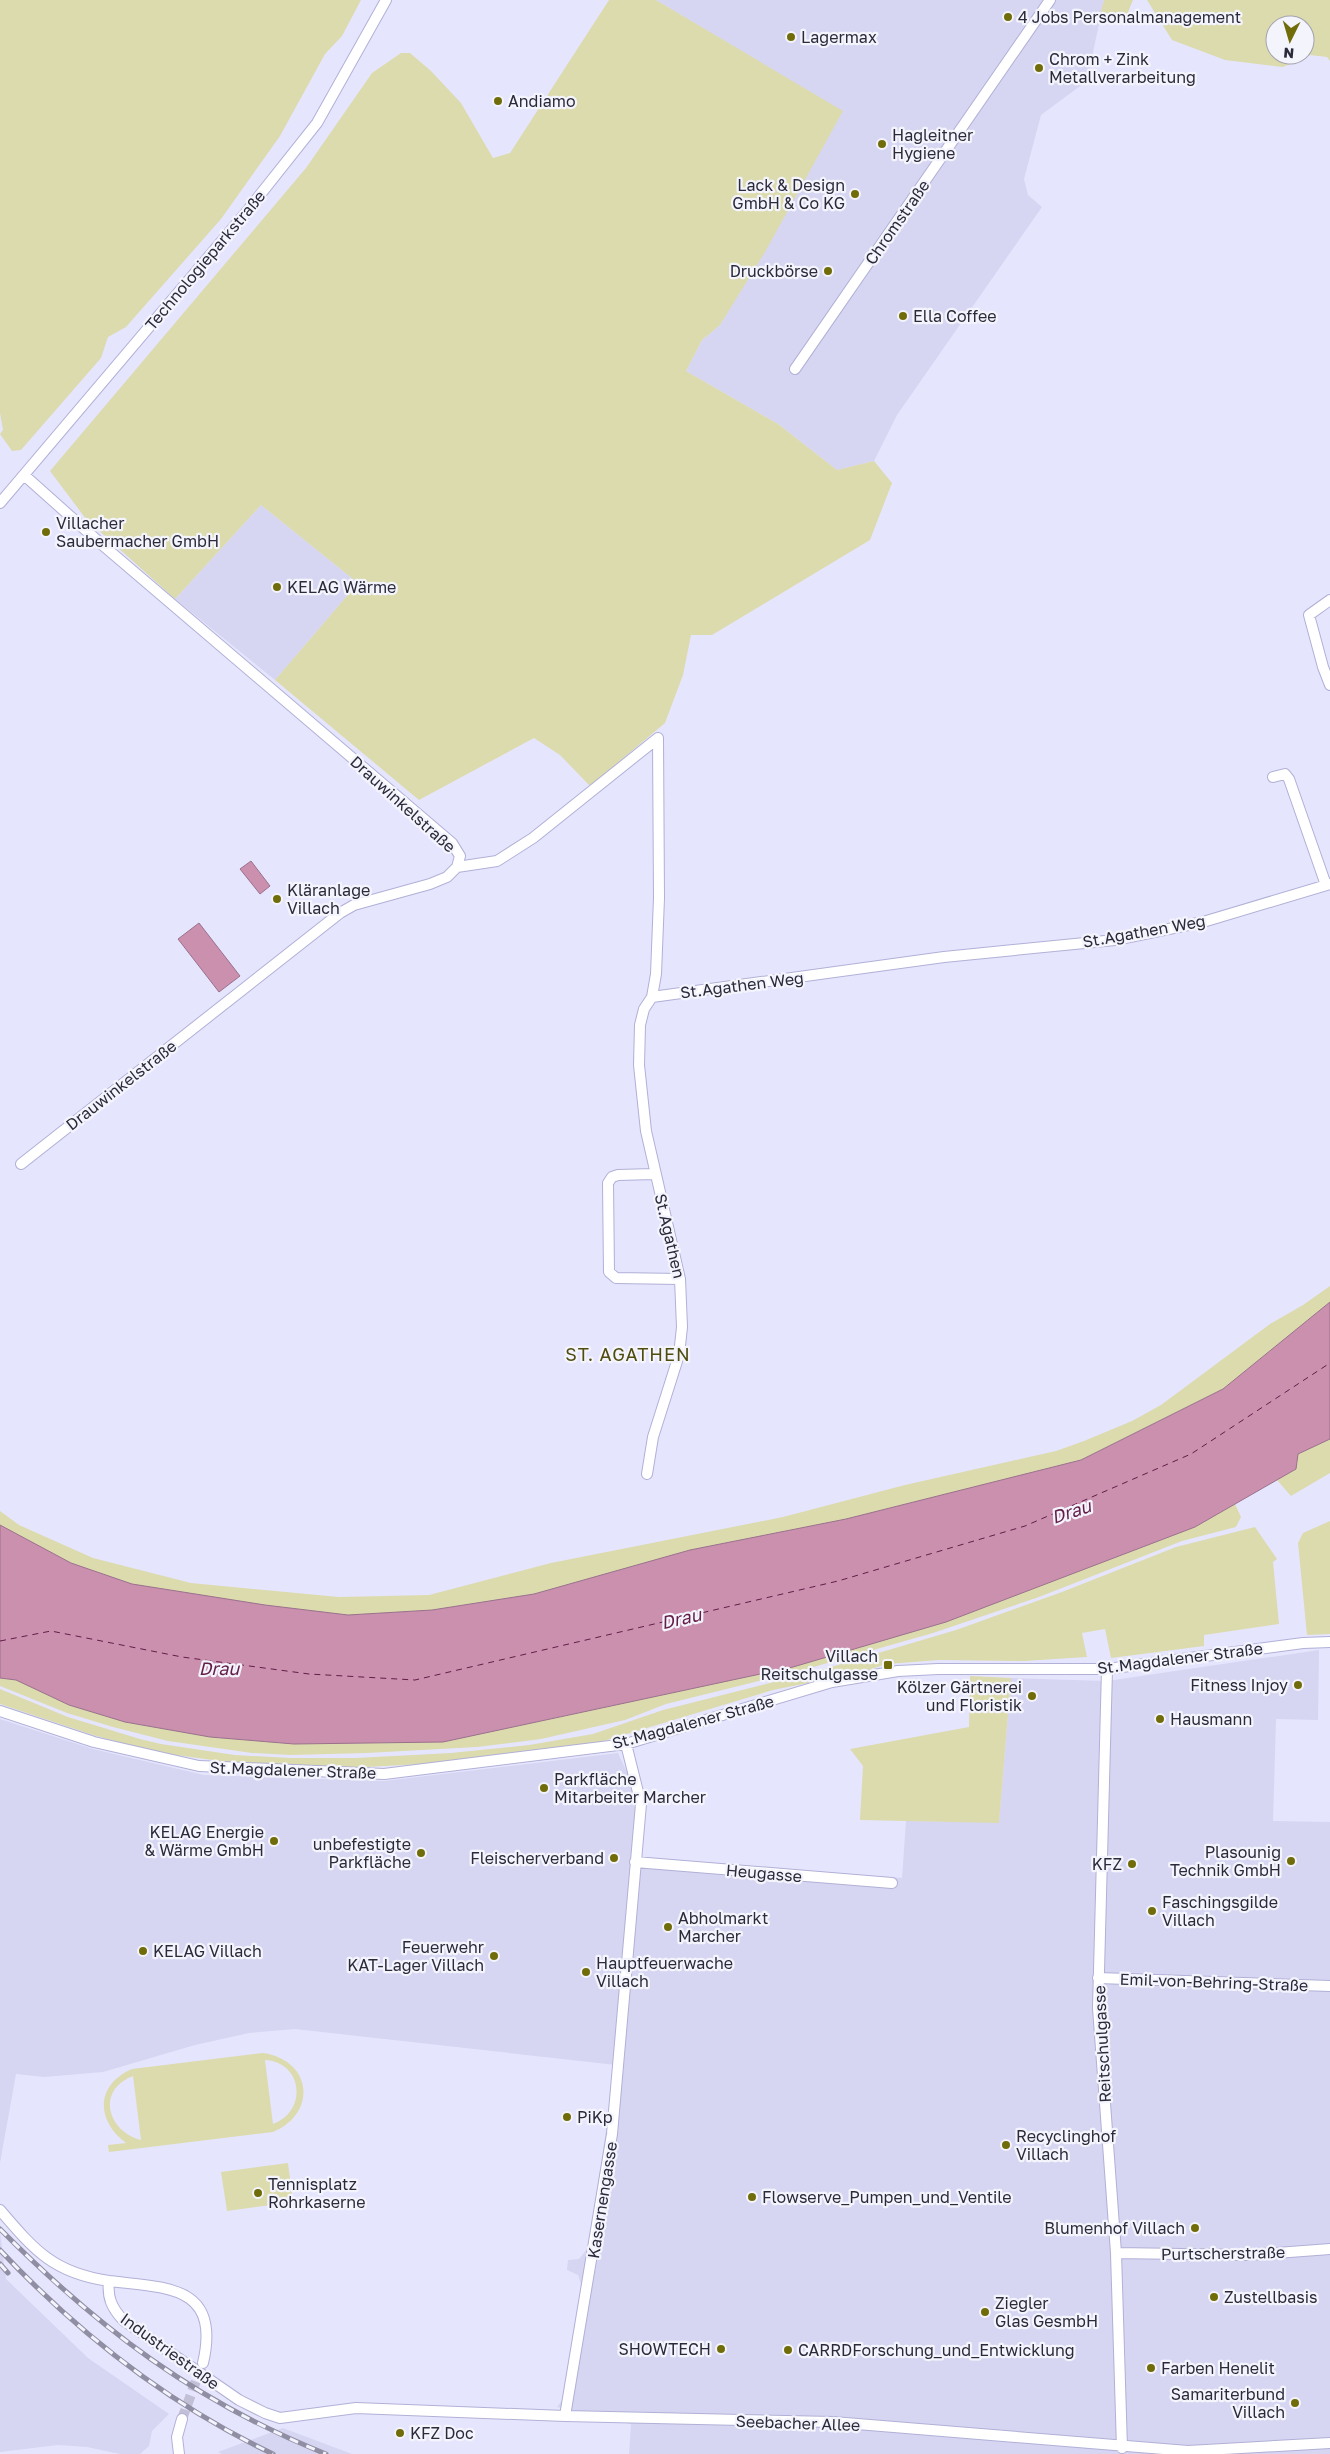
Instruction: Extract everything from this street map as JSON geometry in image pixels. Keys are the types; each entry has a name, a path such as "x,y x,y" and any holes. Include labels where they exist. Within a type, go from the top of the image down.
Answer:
{"street":[{"name":"Technologieparkstraße","path":"0,503 244,215 317,123 386,0"},
{"name":"Chromstraße","path":"795,369 1050,0"},
{"name":"Drauwinkelstraße","path":"21,1164 340,913 354,905 430,884 447,877 457,867 460,856 452,843 99,542 24,475"},
{"path":"1330,600 1308,615 1330,685"},
{"path":"457,867 497,861 533,838 658,738 659,898 656,974 652,997"},
{"name":"St.Agathen Weg","path":"652,997 944,957 1115,940 1203,922 1328,884 1289,779 1285,774 1273,778"},
{"name":"St.Agathen","path":"647,1474 653,1437 679,1355 682,1327 680,1279 661,1193 654,1174 646,1131 639,1066 640,1024 644,1008 652,997"},
{"path":"654,1174 618,1175 612,1177 608,1183 609,1272 616,1278 680,1279"},
{"name":"St.Magdalener Straße","path":"0,1711 94,1742 199,1766 384,1774 626,1744 832,1682 898,1671 938,1669 1108,1669 1303,1643 1330,1642"},
{"name":"Reitschulgasse","path":"1108,1669 1098,1978 1099,2024 1116,2253 1122,2448"},
{"name":"Kasernengasse","path":"565,2416 612,2134 641,1798 626,1744"},
{"name":"Heugasse","path":"635,1862 892,1883"},
{"name":"Emil-von-Behring-Straße","path":"1098,1978 1330,1986"},
{"path":"0,2210 31,2243 59,2267 85,2278 179,2292 194,2302 203,2313 207,2324 208,2339 203,2363"},
{"name":"Purtscherstraße","path":"1116,2253 1249,2254 1330,2250"},
{"name":"Industriestraße","path":"109,2281 110,2303 123,2320 224,2390 265,2414"},
{"name":"Seebacher Allee","path":"265,2414 287,2418 356,2408 565,2416 833,2422 1122,2448 1188,2451 1330,2443"},
{"path":"179,2454 177,2437 182,2419"}],"shaded area":[{"path":"656,0 1104,0 1087,81 1041,115 1024,179 1028,195 1042,207 897,415 874,461 837,470 778,424 686,371 702,340 720,325 842,112"},
{"path":"261,505 358,583 275,680 175,599"},
{"path":"1319,1650 1318,1720 1276,1719 1273,1821 1330,1822 1330,2454 629,2454 631,2424 557,2407 565,2397 582,2287 578,2275 567,2270 568,2260 579,2259 588,2248 616,2065 295,2029 249,2033 195,2045 103,2072 44,2077 16,2074 0,2163 0,1719 93,1749 204,1775 384,1781 618,1753 639,1798 638,1858 902,1878 906,1821 999,1822 1011,1678 1107,1681"},
{"path":"0,2232 6,2279 88,2358 169,2414 152,2431 149,2446 140,2454 120,2454 87,2447 58,2445 0,2452"},
{"path":"283,2428 352,2454 222,2454 218,2452"}],"green space":[{"path":"0,0 361,0 342,36 325,54 280,136 221,219 126,327 108,337 101,358 21,450 12,451 0,434 3,430 0,413"},
{"path":"609,0 656,0 843,111 765,252 720,325 702,340 686,371 778,424 837,470 874,461 892,483 870,540 712,635 691,635 683,675 665,723 590,786 560,755 534,738 419,800 275,680 358,583 261,505 175,599 86,519 50,471 306,168 372,73 401,53 410,53 431,71 461,103 493,158 510,153"},
{"path":"1104,0 1133,0 1126,17 1100,15"},
{"path":"1147,0 1330,0 1330,61 1327,57 1315,56 1315,15 1265,15 1265,65 1225,60 1172,40"},
{"path":"1266,65 1288,65 1283,67"},
{"path":"1330,1286 1330,1302 1223,1389 1081,1460 846,1519 690,1550 534,1594 432,1610 348,1615 265,1605 132,1584 71,1563 0,1525 0,1511 19,1525 93,1558 191,1583 339,1597 429,1595 551,1563 783,1517 905,1485 1056,1451 1132,1421 1161,1405 1270,1324 1303,1305"},
{"path":"1330,1439 1330,1473 1291,1496 1277,1480 1296,1469 1298,1454"},
{"path":"1235,1504 1241,1517 1236,1527 1182,1541 1039,1597 933,1633 803,1670 666,1704 625,1720 541,1739 477,1747 367,1753 291,1755 252,1753 168,1741 113,1727 67,1713 0,1686 0,1678 16,1680 69,1705 125,1722 210,1737 294,1744 443,1742 793,1667 946,1622 1195,1527"},
{"path":"1330,1521 1330,1634 1307,1635 1298,1543 1303,1533"},
{"path":"1255,1527 1277,1559 1273,1562 1279,1624 1204,1635 1204,1646 1111,1658 1105,1629 1082,1633 1087,1657 1024,1661 939,1660 887,1664 858,1673 773,1690 587,1746 460,1762 366,1767 256,1766 154,1752 93,1735 0,1704 0,1689 68,1717 140,1739 235,1755 291,1758 356,1758 451,1753 529,1745 593,1734 663,1710 821,1670 956,1630 1062,1592 1176,1547"},
{"path":"970,1676 1011,1678 999,1823 860,1820 863,1766 850,1749 969,1727"},
{"path":"263,2053 279,2058 292,2066 300,2076 303,2100 297,2113 288,2123 273,2132 109,2152 108,2145 126,2143 109,2124 104,2104 106,2094 111,2084 132,2069","holes":["265,2060 278,2063 287,2069 293,2078 296,2088 296,2099 292,2109 284,2118 273,2124","133,2076 141,2140 129,2135 120,2128 110,2110 110,2100 114,2091 121,2082"]},
{"name":"Tennisplatz Rohrkaserne","path":"288,2163 293,2202 227,2211 221,2172"}],"water":[{"path":"251,861 270,886 260,894 240,869"},
{"path":"199,923 240,976 219,992 178,939"},
{"name":"Drau","path":"1330,1302 1330,1439 1298,1454 1296,1469 1195,1527 946,1622 793,1667 443,1742 294,1744 210,1737 125,1722 69,1705 16,1680 0,1678 0,1525 71,1563 132,1584 265,1605 348,1615 432,1610 534,1594 690,1550 846,1519 1081,1460 1223,1389"}],"ferry route":[{"path":"0,1641 51,1631 182,1657 309,1674 415,1680 838,1581 1025,1526 1191,1454 1330,1363"}],"tunnel":[{"path":"182,2419 201,2367"}],"railway":[{"path":"0,2229 74,2299 151,2359 234,2411 326,2454"},
{"path":"0,2250 61,2310 127,2365 198,2413 235,2435 273,2454"},
{"path":"0,2264 8,2273"}],"place":[{"name":"4 Jobs Personalmanagement","path":"1008,17"},
{"name":"Lagermax","path":"791,37"},
{"name":"Chrom + Zink Metallverarbeitung","path":"1039,68"},
{"name":"Andiamo","path":"498,101"},
{"name":"Hagleitner Hygiene","path":"882,144"},
{"name":"Lack & Design GmbH & Co KG","path":"855,194"},
{"name":"Druckbörse","path":"828,271"},
{"name":"Ella Coffee","path":"903,316"},
{"name":"Villacher Saubermacher GmbH","path":"46,532"},
{"name":"KELAG Wärme","path":"277,587"},
{"name":"Kläranlage Villach","path":"277,899"},
{"name":"Villach Reitschulgasse","path":"888,1665"},
{"name":"Fitness Injoy","path":"1298,1685"},
{"name":"Kölzer Gärtnerei und Floristik","path":"1032,1696"},
{"name":"Hausmann","path":"1160,1719"},
{"name":"Parkfläche Mitarbeiter Marcher","path":"544,1788"},
{"name":"KELAG Energie & Wärme GmbH","path":"274,1841"},
{"name":"unbefestigte Parkfläche","path":"421,1853"},
{"name":"Fleischerverband","path":"614,1858"},
{"name":"Plasounig Technik GmbH","path":"1291,1861"},
{"name":"KFZ","path":"1132,1864"},
{"name":"Faschingsgilde Villach","path":"1152,1911"},
{"name":"Abholmarkt Marcher","path":"668,1927"},
{"name":"KELAG Villach","path":"143,1951"},
{"name":"Feuerwehr KAT-Lager Villach","path":"494,1956"},
{"name":"Hauptfeuerwache Villach","path":"586,1972"},
{"name":"PiKp","path":"567,2117"},
{"name":"Recyclinghof Villach","path":"1006,2145"},
{"name":"Tennisplatz Rohrkaserne","path":"258,2193"},
{"name":"Flowserve_Pumpen_und_Ventile","path":"752,2197"},
{"name":"Blumenhof Villach","path":"1195,2228"},
{"name":"Zustellbasis","path":"1214,2297"},
{"name":"Ziegler Glas GesmbH","path":"985,2312"},
{"name":"SHOWTECH","path":"721,2349"},
{"name":"CARRDForschung_und_Entwicklung","path":"788,2350"},
{"name":"Farben Henelit","path":"1151,2368"},
{"name":"Samariterbund Villach","path":"1295,2403"},
{"name":"KFZ Doc","path":"400,2433"}],"district":[{"name":"ST. AGATHEN","path":"628,1354"}]}
